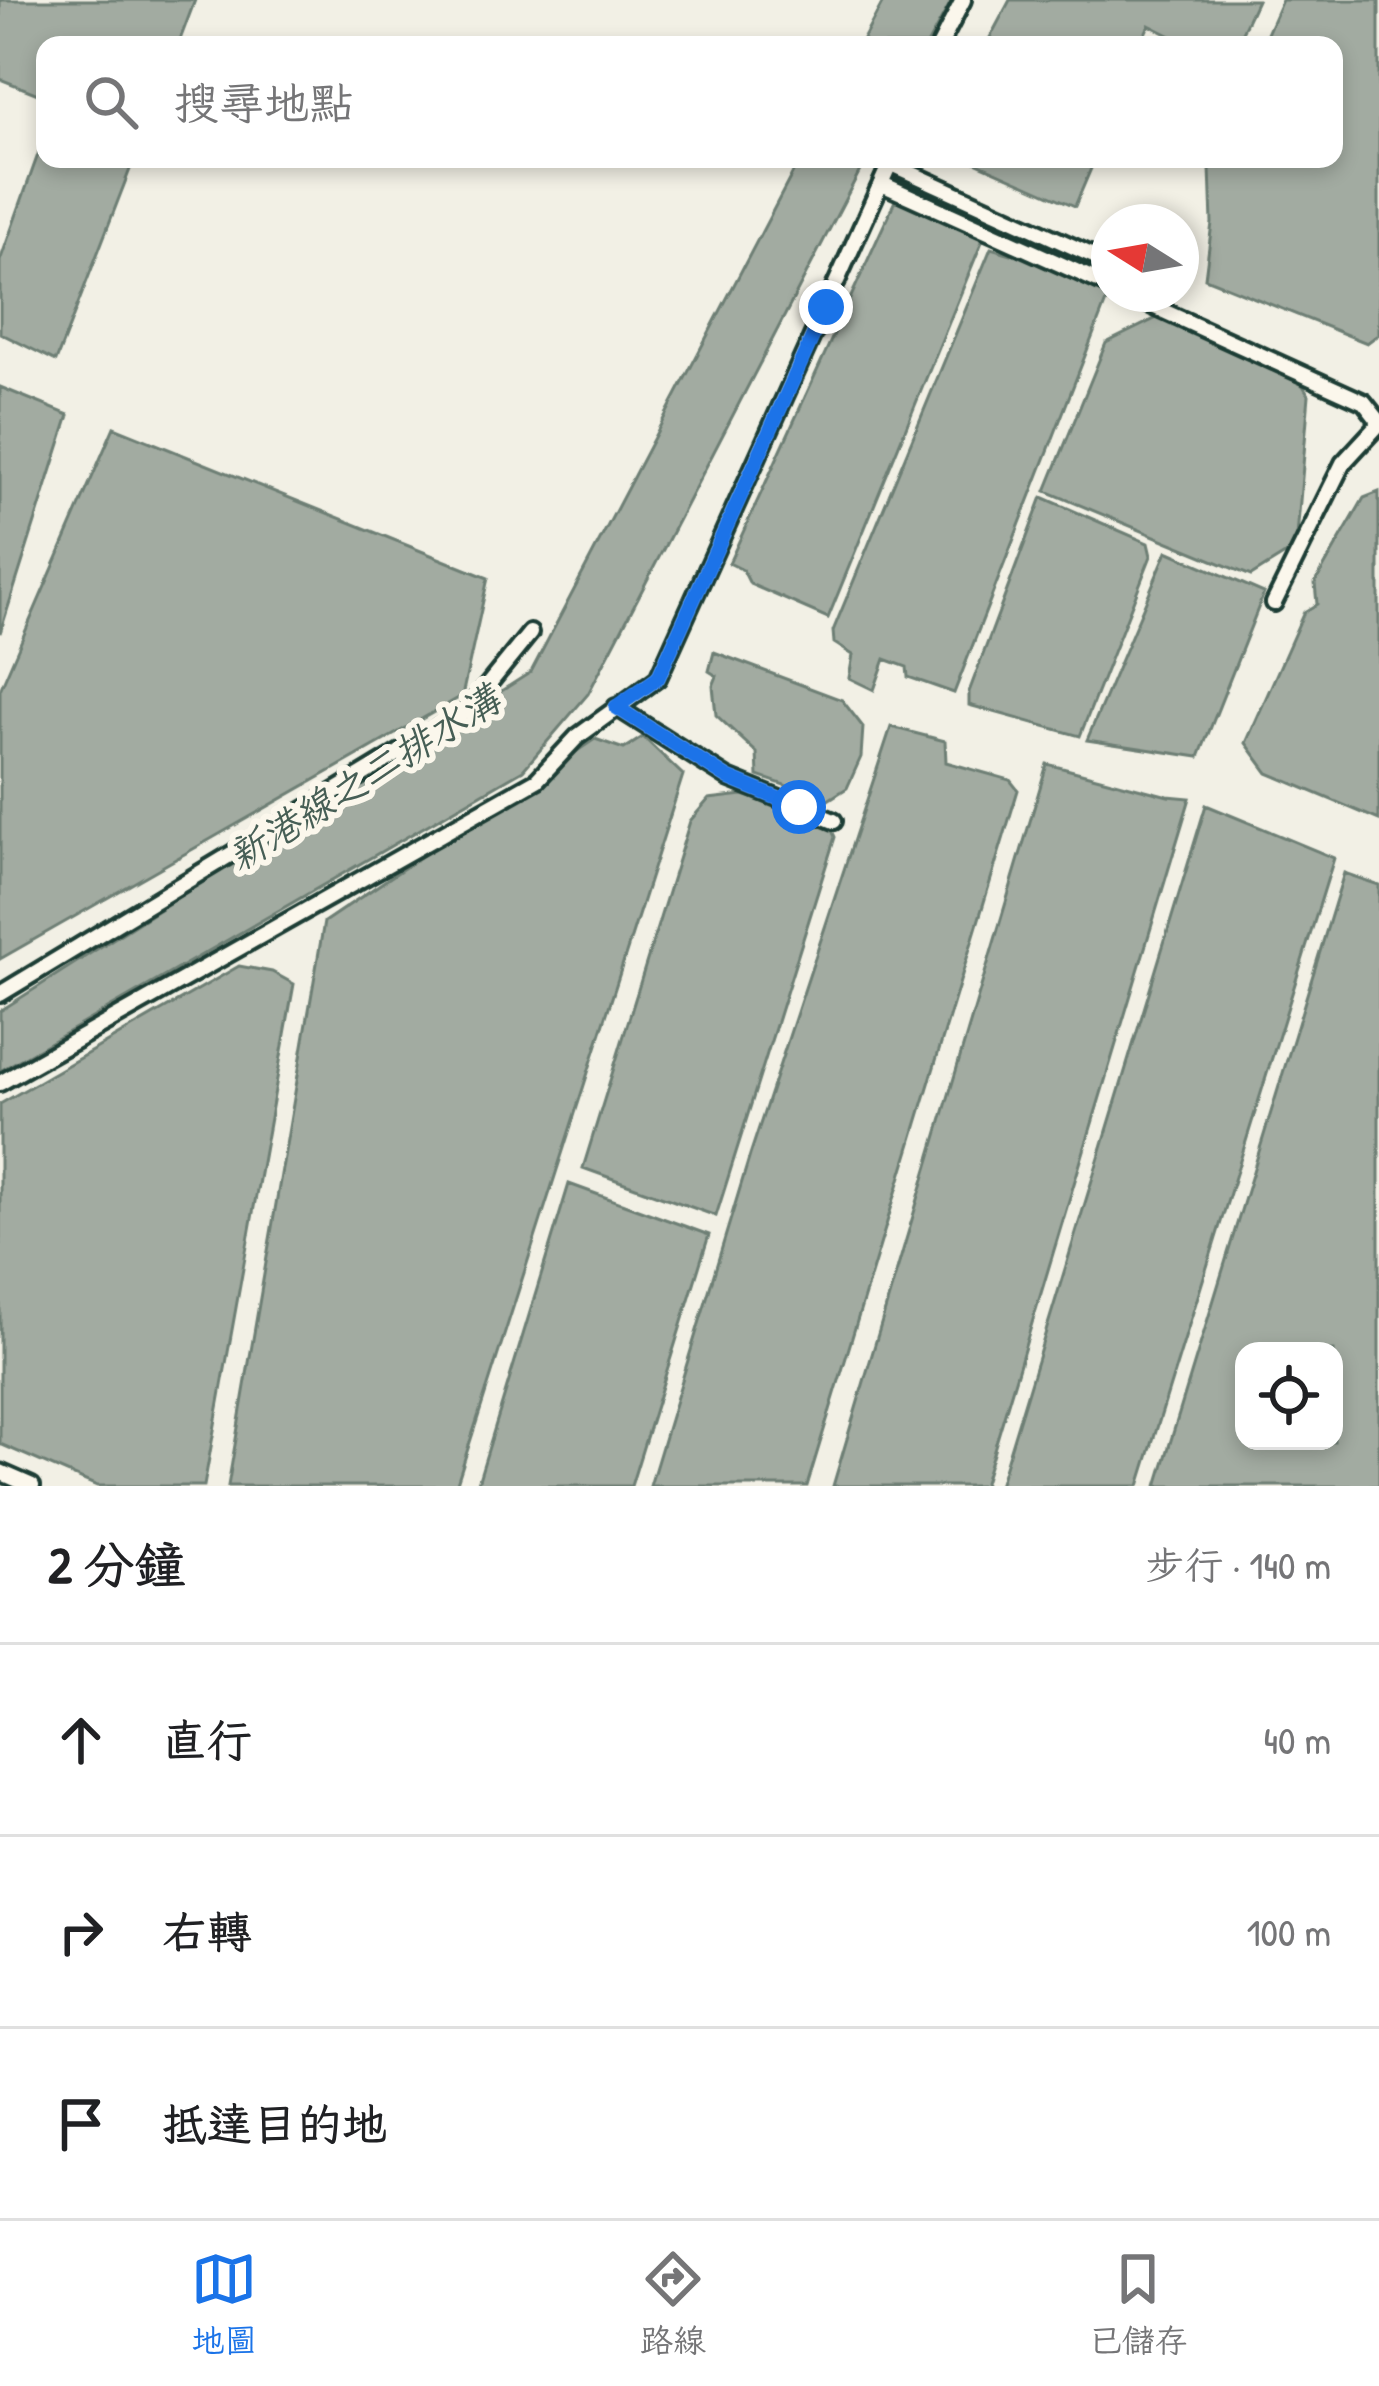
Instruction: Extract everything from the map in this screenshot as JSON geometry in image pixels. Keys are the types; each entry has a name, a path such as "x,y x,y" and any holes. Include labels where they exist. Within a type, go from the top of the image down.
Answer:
{"lane":[{"path":"945,36 963,0"},
{"path":"0,1084 537,780 577,737 658,678 889,168"},
{"path":"906,168 1091,254"},
{"path":"883,184 1091,278"},
{"path":"1166,312 1364,402 1379,423 1343,463 1274,603"},
{"path":"0,994 466,712 530,633"},
{"path":"616,707 728,778 834,821"},
{"path":"0,1472 32,1486"}],"shaded area":[{"path":"0,0 195,0 181,36 36,36 36,93 0,79"},
{"path":"884,0 952,0 932,36 865,36"},
{"path":"1010,0 1257,0 1240,36 1171,36 1149,25 1144,36 991,36"},
{"path":"1282,0 1379,0 1379,334 1367,343 1205,278 1212,223 1210,168 1343,168 1343,36 1266,36"},
{"path":"36,160 36,168 131,168 56,361 0,333 0,261"},
{"path":"795,168 861,168 588,694 523,770 0,1071 0,1011 531,672"},
{"path":"989,168 1091,168 1075,206"},
{"path":"899,192 988,227 828,618 750,584 743,570 729,563"},
{"path":"1017,241 1091,273 1091,312 1102,312 954,693 908,677 907,667 885,659 874,690 849,678 853,655 834,643 833,631 991,248 1011,254"},
{"path":"1159,317 1288,363 1309,395 1296,548 1251,576 1046,491 1106,343"},
{"path":"0,387 69,415 0,633"},
{"path":"114,427 488,578 462,696 0,959 0,690"},
{"path":"1379,492 1379,820 1268,773 1246,743 1304,612 1317,604 1315,583 1364,498"},
{"path":"1042,497 1148,543 1151,556 1080,736 969,705 969,692"},
{"path":"1167,551 1264,593 1199,757 1087,740"},
{"path":"714,652 842,700 863,727 861,757 847,788 828,800 758,776 757,753 716,715 713,686 717,676 709,671"},
{"path":"891,727 945,741 946,762 1010,780 1018,790 807,1486 650,1486 750,1155"},
{"path":"643,737 683,775 456,1486 228,1486 324,922 595,739 624,749"},
{"path":"1047,764 1190,798 983,1486 833,1486"},
{"path":"743,795 827,819 835,837 716,1216 583,1168 690,821 709,799"},
{"path":"1206,805 1334,858 1139,1486 999,1486"},
{"path":"1344,873 1379,885 1379,1486 1157,1486"},
{"path":"239,966 272,972 294,984 204,1486 97,1486 0,1444 0,1104"},
{"path":"569,1184 709,1235 631,1486 477,1486"}],"route":[{"path":"799,807 728,778 616,707 658,678 826,307"}],"water label":[{"name":"新港線之二排水溝","path":"363,777"}]}
